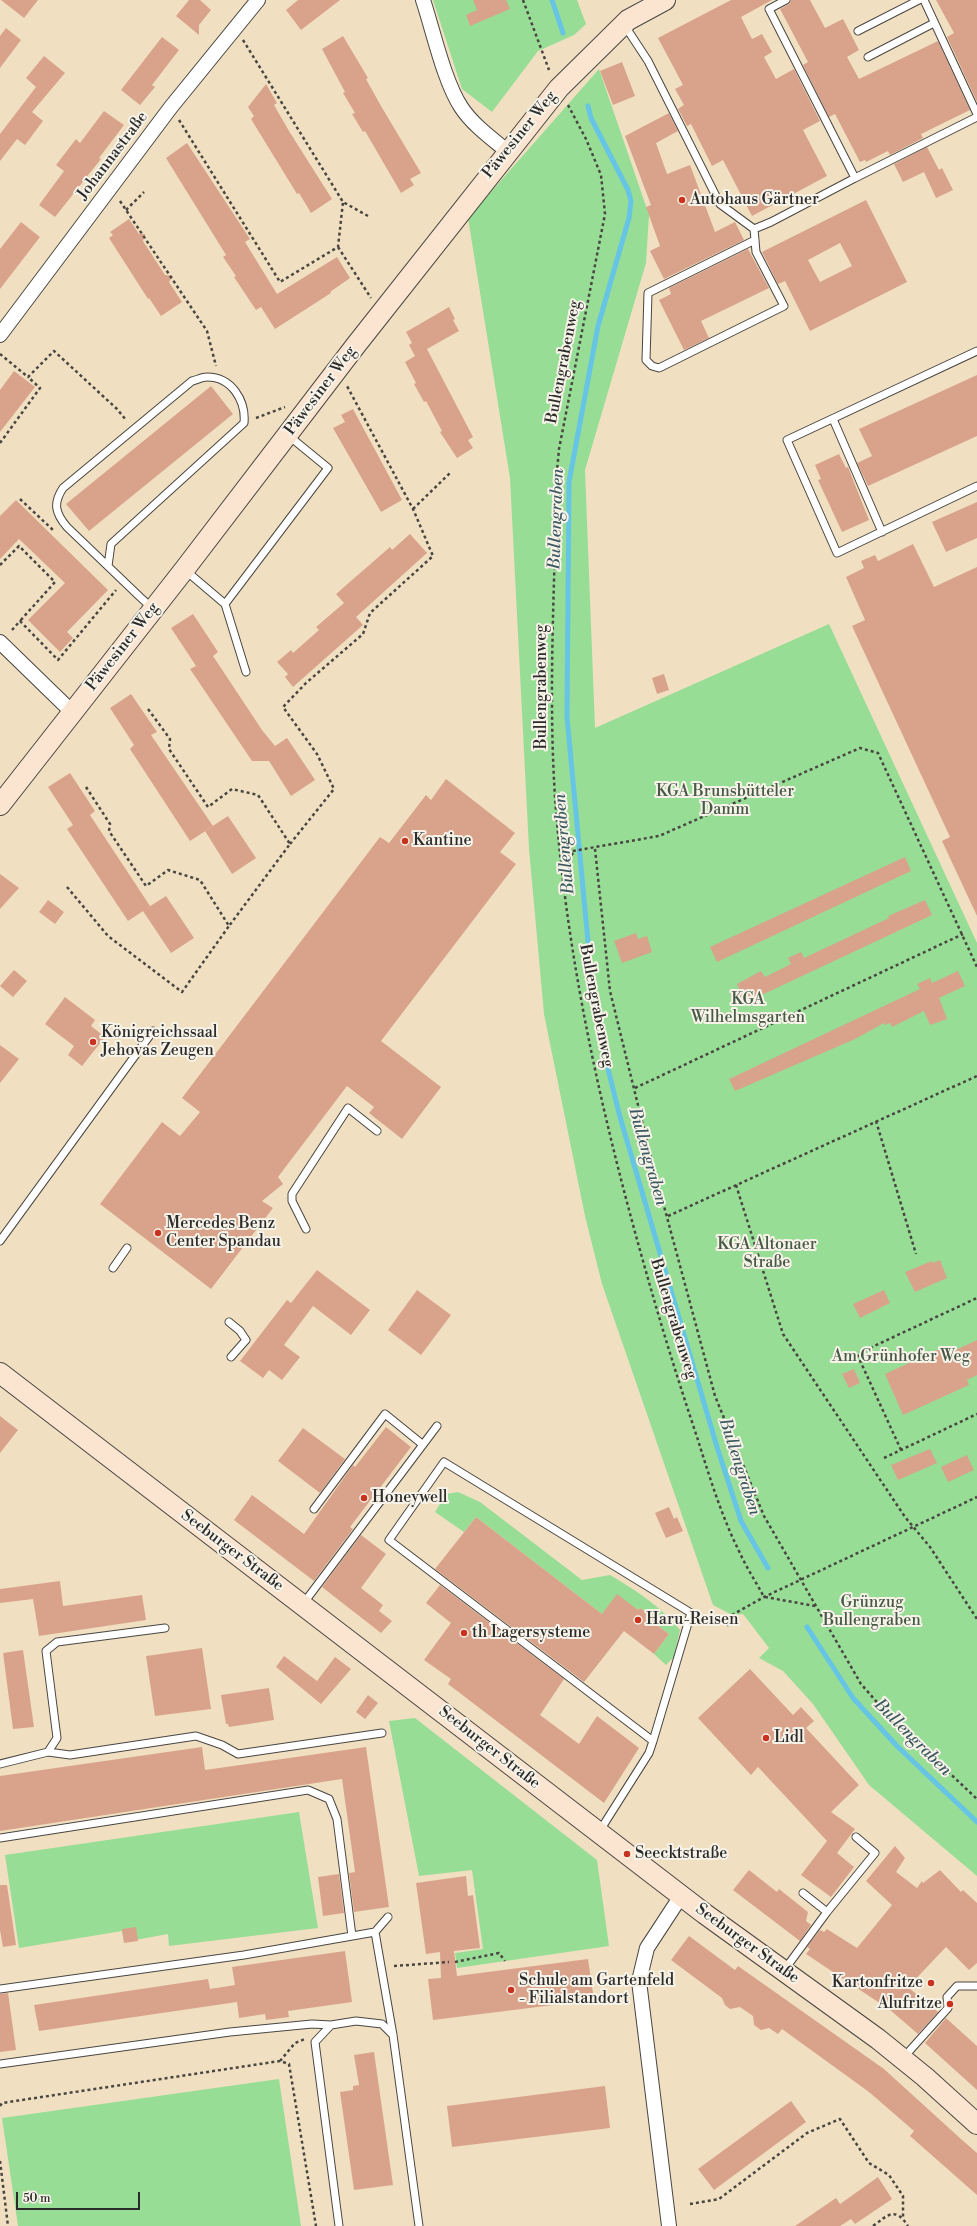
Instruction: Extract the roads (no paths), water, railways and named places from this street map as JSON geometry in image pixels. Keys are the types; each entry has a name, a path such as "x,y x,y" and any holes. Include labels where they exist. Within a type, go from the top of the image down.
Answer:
{"street":[{"name":"Johannastraße","path":"0,335 171,107 258,0"},
{"path":"423,0 451,86 461,107 474,122 507,151"},
{"name":"Päwesiner Weg","path":"0,805 184,570 287,434 507,151 559,88 624,24 664,0"},
{"path":"0,642 72,712"},
{"name":"Seeburger Straße","path":"0,1373 681,1896 902,2058 977,2124"},
{"path":"669,2226 638,1981 647,1948 681,1896"}],"lane":[{"path":"786,0 769,9 855,178"},
{"path":"858,31 919,0"},
{"path":"924,0 977,114"},
{"path":"868,57 934,23"},
{"path":"624,24 648,61 720,204 754,229 755,240 756,252 784,306 659,368 652,366 646,360 648,294 755,240"},
{"path":"754,229 771,222 977,117"},
{"path":"977,351 787,440 837,553 977,486"},
{"path":"108,566 111,544 244,423 245,411 240,398 228,384 219,378 206,376 192,382 63,488 57,497 55,510 60,519 123,581 152,609"},
{"path":"834,418 882,532"},
{"path":"225,604 328,468 287,434"},
{"path":"184,570 225,604 246,672"},
{"path":"0,1241 153,1031"},
{"path":"306,1229 294,1206 292,1194 348,1108 377,1131"},
{"path":"113,1268 127,1248"},
{"path":"229,1322 240,1331 246,1340 232,1357"},
{"path":"314,1509 385,1414 422,1444"},
{"path":"302,1604 437,1426"},
{"path":"599,1832 649,1753 653,1740 691,1613 444,1462 389,1540 653,1740"},
{"path":"48,1752 56,1738 46,1651 57,1642 164,1628"},
{"path":"0,1764 48,1752 70,1755 196,1736 222,1745 238,1754 382,1733"},
{"path":"0,1838 308,1790 329,1799 337,1819 352,1936"},
{"path":"783,1971 827,1912 875,1852 856,1837"},
{"path":"803,1893 827,1912"},
{"path":"0,1990 244,1955 375,1932 388,1917"},
{"path":"375,1932 393,2035 419,2226"},
{"path":"902,2058 948,2008 947,1997 957,1986 977,1986"},
{"path":"0,2064 230,2032 312,2024 331,2025 356,2021 382,2024 393,2035"},
{"path":"331,2025 315,2042 339,2226"}],"waterway":[{"name":"Bullengraben","path":"552,0 563,33"},
{"name":"Bullengraben","path":"588,106 591,118 628,190 631,201 629,218 598,326 569,482 567,717 590,963 601,1041 620,1117 717,1447 741,1521 768,1568"},
{"name":"Bullengraben","path":"807,1627 853,1698 897,1746 977,1822"}],"place":[{"name":"Autohaus Gärtner","path":"682,200"},
{"name":"Kantine","path":"405,841"},
{"name":"Königreichssaal Jehovas Zeugen","path":"93,1042"},
{"name":"Mercedes Benz Center Spandau","path":"158,1233"},
{"name":"Honeywell","path":"364,1498"},
{"name":"Haru-Reisen","path":"638,1620"},
{"name":"th Lagersysteme","path":"464,1633"},
{"name":"Lidl","path":"766,1738"},
{"name":"Seecktstraße","path":"627,1854"},
{"name":"Kartonfritze","path":"931,1983"},
{"name":"Schule am Gartenfeld - Filialstandort","path":"511,1990"},
{"name":"Alufritze","path":"950,2004"}],"park label":[{"name":"KGA Brunsbütteler Damm","path":"725,801"},
{"name":"KGA Wilhelmsgarten","path":"748,1009"},
{"name":"KGA Altonaer Straße","path":"767,1254"},
{"name":"Am Grünhofer Weg","path":"901,1357"},
{"name":"Grünzug Bullengraben","path":"872,1612"}]}
